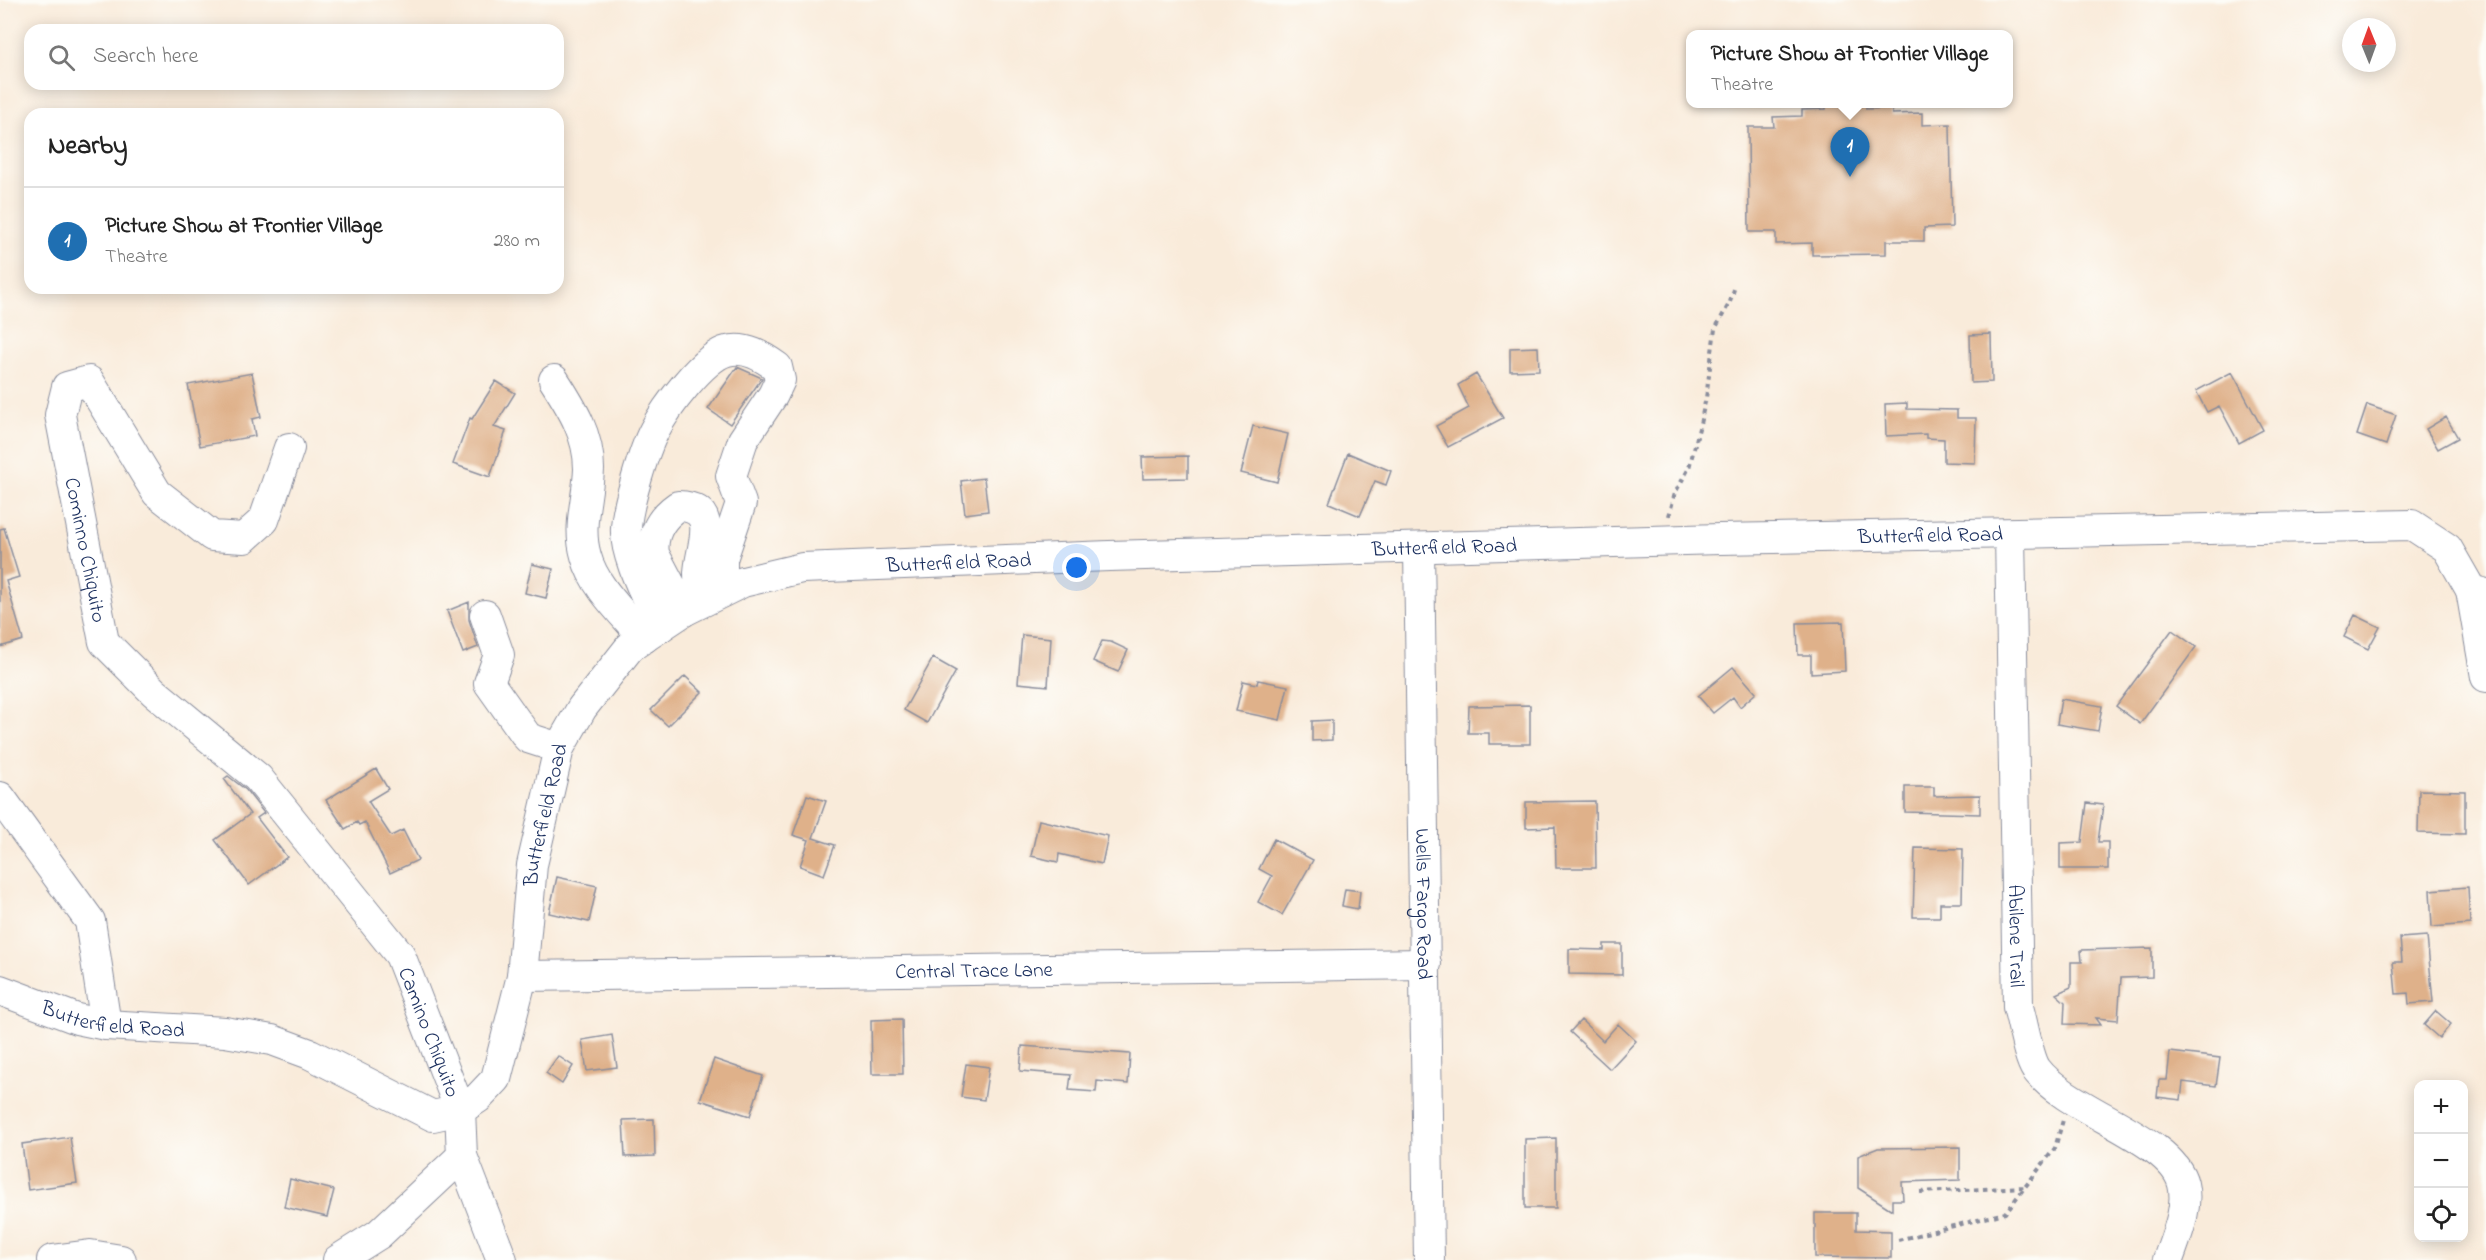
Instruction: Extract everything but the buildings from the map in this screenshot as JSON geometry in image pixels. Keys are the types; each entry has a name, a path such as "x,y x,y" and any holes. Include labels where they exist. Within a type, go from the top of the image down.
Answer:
{"street":[{"path":"743,350 764,358 777,368 780,380 773,395 743,440 734,464 731,476 741,503 722,559 682,614 635,567 626,529 638,478 654,431 705,361 726,351 743,350"},
{"path":"554,380 575,412 586,440 589,469 581,534 586,558 609,597 682,614"},
{"name":"Cominno Chiquito","path":"289,448 264,520 244,538 212,536 157,493 89,381 67,387 60,415 104,642 154,692 258,778 400,955"},
{"name":"Butterfield Road","path":"0,990 77,1019 106,1025 225,1032 272,1040 310,1054 433,1116 460,1110 478,1098 496,1079 522,976 532,865 560,748 582,708 630,647 682,614 742,582 802,568 1669,541 2412,525 2447,548 2479,592 2486,677"},
{"name":"Abilene Trail","path":"2010,534 2018,1007 2036,1068 2070,1100 2143,1140 2165,1157 2183,1182 2180,1222 2168,1260"},
{"name":"Wells Fargo Road","path":"1419,548 1430,1260"},
{"path":"485,615 499,656 489,683 528,738 560,748"},
{"path":"0,797 90,921 106,1025"},
{"name":"Camino Chiquito","path":"400,955 460,1110"},
{"name":"Central Trace Lane","path":"522,976 1426,964"},
{"path":"460,1110 462,1156 502,1260"},
{"path":"338,1260 379,1234 462,1156"},
{"path":"52,1260 90,1255 121,1260"}],"path":[{"path":"1669,541 1669,513 1675,492 1689,468 1706,398 1714,329 1730,302 1735,286"},
{"path":"1898,1240 2005,1213 2055,1148 2070,1100"},
{"path":"1920,1192 2027,1187"}],"place":[{"name":"Picture Show at Frontier Village","path":"1850,177"}]}
